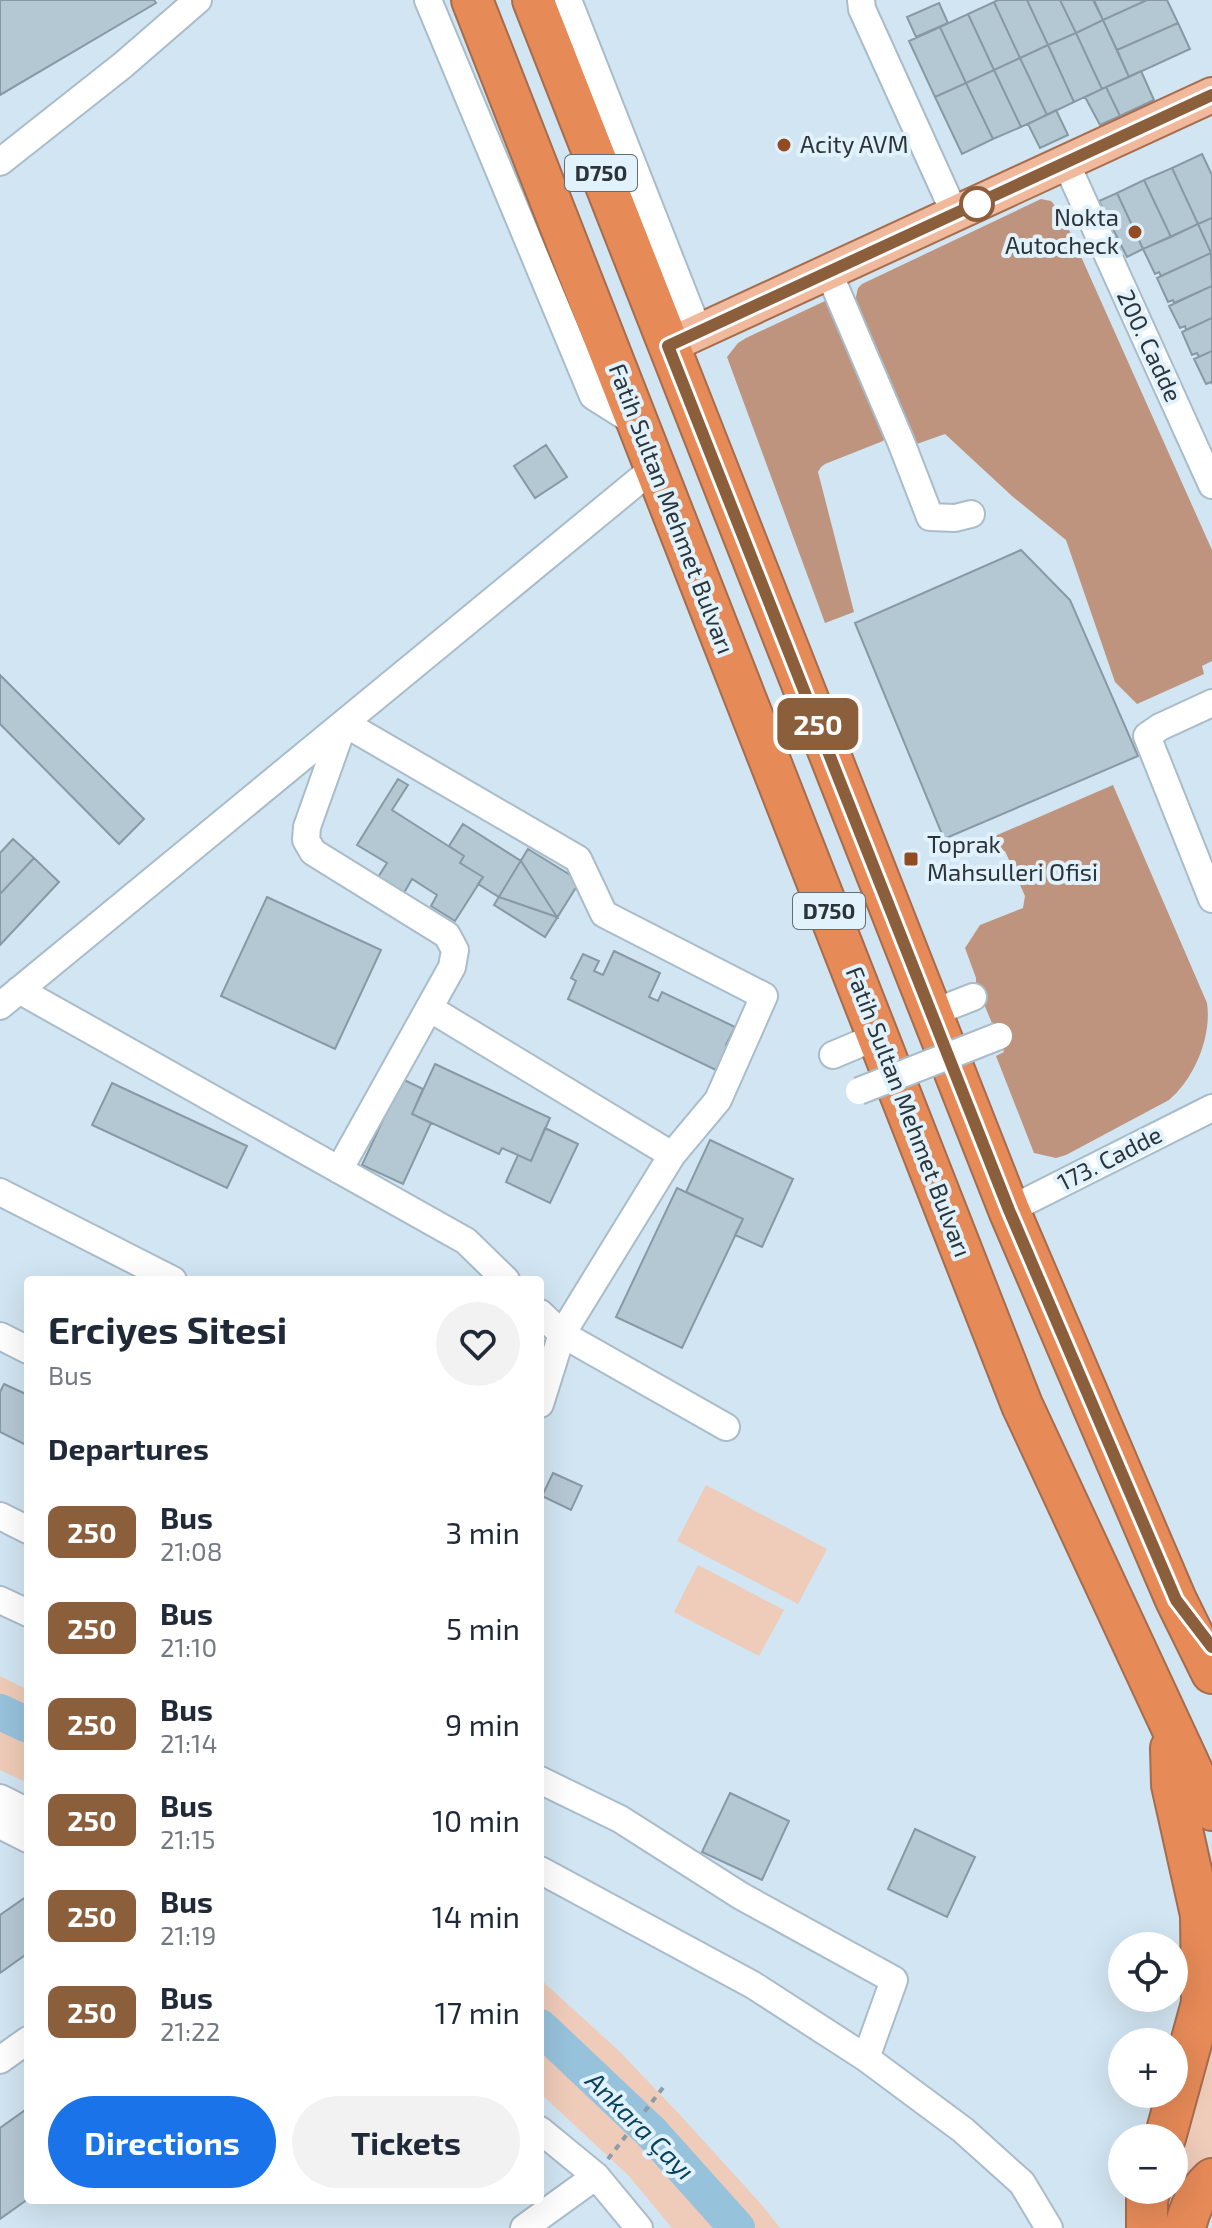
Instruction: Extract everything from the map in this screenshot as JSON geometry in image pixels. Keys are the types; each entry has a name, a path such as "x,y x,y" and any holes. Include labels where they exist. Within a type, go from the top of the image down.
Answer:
{"highway":[{"name":"Fatih Sultan Mehmet Bulvarı","path":"472,0 1022,1405 1212,1810"},
{"name":"D750","path":"533,0 684,340 932,1013 1009,1210 1176,1600 1212,1673"},
{"path":"1176,1600 1212,1647"},
{"path":"1169,2124 1202,2003 1201,1915 1172,1785 1170,1724"},
{"path":"1185,2228 1190,2207 1212,2179"},
{"path":"1147,2204 1147,2228"}],"main road":[{"path":"684,340 1212,95"}],"street":[{"path":"0,162 123,65 198,0"},
{"path":"428,0 593,396 639,425"},
{"path":"568,0 684,340"},
{"path":"861,0 862,9 955,214"},
{"name":"200. Cadde","path":"1066,163 1212,485"},
{"path":"829,273 930,517 955,518 971,514"},
{"path":"502,1276 466,1241 339,1170 9,998 655,467"},
{"path":"1212,703 1147,736 1212,899"},
{"path":"339,1170 452,967 455,950 447,935 313,852 306,840 307,827 344,723"},
{"path":"344,723 578,859 604,914 764,996 718,1100 672,1155 562,1334 544,1391"},
{"path":"932,1013 973,997"},
{"path":"429,1008 672,1155"},
{"path":"833,1055 878,1036"},
{"path":"859,1091 999,1036"},
{"name":"173. Cadde","path":"1009,1210 1212,1108"},
{"path":"0,1192 165,1276"},
{"path":"544,1317 562,1334 726,1427"},
{"path":"0,1336 24,1348"},
{"path":"0,1516 24,1528"},
{"path":"0,1600 24,1611"},
{"path":"544,1782 620,1819 741,1896 894,1980 866,2058"},
{"path":"0,1798 24,1810"},
{"path":"0,1825 24,1837"},
{"path":"544,1872 753,1985 866,2058 963,2130 1022,2183 1049,2228"},
{"path":"0,2060 24,2043"},
{"path":"544,2133 597,2173 639,2228"},
{"path":"544,2153 597,2173 620,2228"},
{"path":"524,2228 597,2173"}],"path":[{"path":"597,2173 665,2085"}],"shaded area":[{"path":"1041,199 1051,201 1062,214 1212,550 1212,661 1202,666 1204,674 1137,704 1115,682 1066,540 1012,496 945,434 911,446 855,301 862,284"},
{"path":"825,301 829,304 886,437 883,441 825,464 818,472 854,612 825,623 727,357 746,338"},
{"path":"1113,785 1207,1003 1207,1030 1193,1069 1169,1100 1056,1158 1034,1153 996,1056 1004,1052 976,985 965,948 980,925 1023,908 1025,896 1005,851 992,855 988,839"},
{"path":"706,1485 827,1549 798,1604 677,1541"},
{"path":"698,1565 784,1610 759,1656 674,1612"},
{"path":"0,1676 24,1688 24,1781 0,1770"},
{"path":"544,1983 619,2051 780,2228 672,2228 629,2176 544,2097"},
{"path":"1212,2039 1212,2160 1188,2197 1188,2124 1183,2124"},
{"path":"1162,2204 1184,2204 1168,2228 1159,2228"}],"building":[{"path":"0,0 154,0 156,3 0,95"},
{"path":"1027,0 1048,45 1020,58 994,2"},
{"path":"1027,0 1060,0 1076,33 1048,45"},
{"path":"1060,0 1094,0 1103,20 1076,33"},
{"path":"1093,0 1147,0 1103,20"},
{"path":"1147,0 1167,0 1178,23 1117,50 1103,20"},
{"path":"994,2 1020,58 994,70 968,14"},
{"path":"939,3 948,23 916,37 907,17"},
{"path":"968,14 994,70 966,83 940,27"},
{"path":"1103,20 1129,77 1102,89 1076,33"},
{"path":"1178,23 1190,49 1129,77 1117,50"},
{"path":"940,27 966,83 935,97 909,41"},
{"path":"1076,33 1102,89 1074,102 1048,45"},
{"path":"1048,45 1074,102 1047,115 1020,58"},
{"path":"1020,58 1047,115 1021,127 994,70"},
{"path":"994,70 1021,127 993,139 966,83"},
{"path":"1141,71 1154,100 1120,116 1106,87"},
{"path":"966,83 993,139 962,154 935,97"},
{"path":"1106,87 1120,116 1100,125 1085,97"},
{"path":"1056,110 1068,135 1040,148 1028,124"},
{"path":"1202,154 1212,175 1212,218 1198,224 1172,168"},
{"path":"1172,168 1198,224 1171,237 1144,180"},
{"path":"1144,180 1171,237 1143,249 1117,193"},
{"path":"1117,193 1143,249 1127,257 1099,201"},
{"path":"1212,218 1212,253 1211,253 1198,224"},
{"path":"1198,224 1211,253 1161,276 1159,272 1155,274 1143,249"},
{"path":"1211,253 1212,286 1174,303 1173,300 1168,302 1157,278"},
{"path":"1212,286 1212,318 1186,330 1185,326 1180,328 1169,306"},
{"path":"1212,318 1212,351 1199,357 1197,353 1192,355 1182,332"},
{"path":"1212,351 1212,384 1206,384 1194,359"},
{"path":"546,445 567,477 535,498 514,466"},
{"path":"1021,550 1070,600 1138,756 944,839 855,623"},
{"path":"0,675 144,819 119,844 0,724"},
{"path":"398,779 408,785 392,810 464,856 460,863 483,877 455,921 431,906 437,895 412,879 401,898 375,882 387,863 357,845"},
{"path":"463,824 521,861 557,917 499,897 478,884 483,877 460,863 464,856 449,846"},
{"path":"13,839 34,858 0,894 0,853"},
{"path":"528,849 580,881 545,937 494,905"},
{"path":"34,858 59,882 0,945 0,894"},
{"path":"267,897 381,950 335,1049 221,996"},
{"path":"614,951 660,973 649,997 658,1001 662,992 735,1027 726,1045 731,1047 720,1072 568,999 576,981 571,978 583,954 599,961 594,971 603,975"},
{"path":"435,1064 550,1118 531,1161 502,1148 499,1154 412,1114"},
{"path":"402,1079 423,1089 412,1114 431,1123 403,1184 362,1165"},
{"path":"112,1083 247,1146 227,1188 92,1125"},
{"path":"545,1128 578,1144 550,1203 506,1182 518,1155 531,1161"},
{"path":"710,1140 793,1179 762,1247 735,1235 743,1219 686,1192"},
{"path":"677,1188 743,1219 682,1348 616,1317"},
{"path":"4,1384 24,1393 24,1444 0,1432 0,1392"},
{"path":"553,1473 582,1486 571,1510 544,1497"},
{"path":"730,1793 789,1821 762,1880 702,1852"},
{"path":"915,1829 975,1857 947,1917 888,1889"},
{"path":"24,1898 24,1956 0,1973 0,1915"},
{"path":"24,2111 24,2202 0,2219 0,2128"}],"waterway":[{"name":"Ankara Çayı","path":"0,1712 24,1723"},
{"name":"Ankara Çayı","path":"544,2031 651,2132 737,2228"}],"bus line":[{"name":"250","path":"1212,95 668,346 1009,1210 1176,1600 1212,1647"}],"place":[{"name":"Acity AVM","path":"784,145"},
{"name":"Nokta Autocheck","path":"1135,232"},
{"name":"Toprak Mahsulleri Ofisi","path":"911,859"}]}
